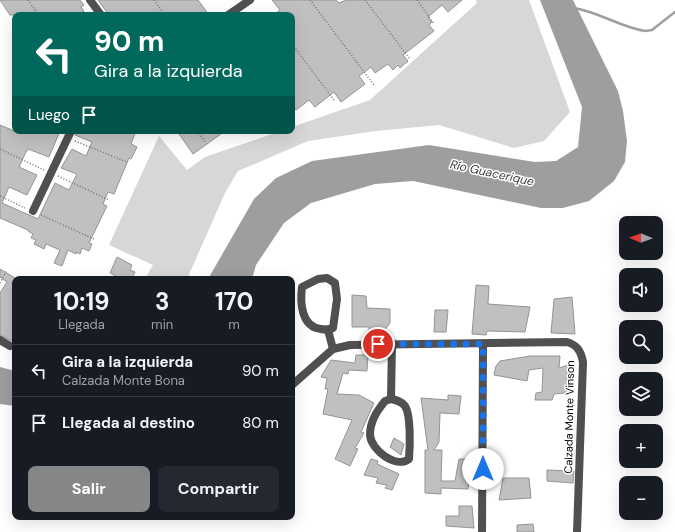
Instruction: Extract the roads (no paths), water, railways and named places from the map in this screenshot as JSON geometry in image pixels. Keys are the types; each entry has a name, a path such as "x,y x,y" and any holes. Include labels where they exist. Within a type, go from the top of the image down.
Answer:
{"street":[{"path":"90,0 99,12"},
{"path":"232,12 250,0"},
{"path":"33,211 69,134"},
{"path":"327,278 335,283 337,299 333,328 328,330 316,329 307,322 302,309 302,287 318,279 327,278"},
{"path":"328,330 333,349"},
{"path":"0,340 10,346"},
{"name":"Calzada Monte Vinson","path":"483,344 566,342 578,348 581,354 583,362 577,532"},
{"path":"391,399 392,343"},
{"path":"295,382 333,349 350,345 392,343 483,344 482,532"},
{"path":"391,399 399,401 406,407 410,433 409,459 404,462 398,462 377,450 372,444 370,434 374,417 385,401 391,399"}],"water":[{"name":"Río Guacerique","path":"540,0 573,0 618,91 623,111 627,141 625,162 614,181 589,201 563,208 541,208 413,181 375,184 311,203 284,223 256,265 253,276 210,276 254,199 276,178 312,161 429,145 535,162 556,161 578,147 582,107"},
{"path":"0,367 12,370 12,406 0,404"}],"waterway":[{"path":"574,8 645,31 652,30 675,12"}]}
